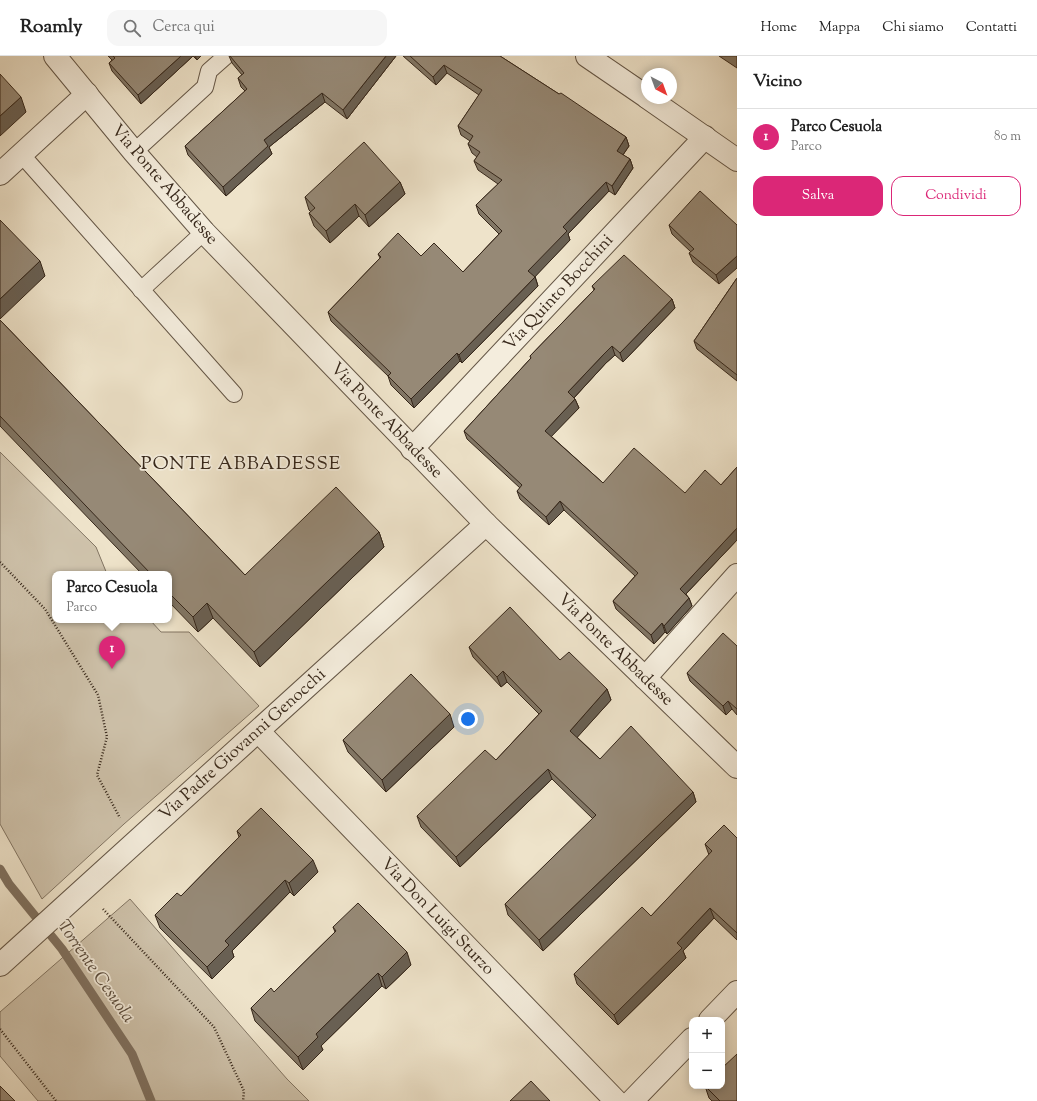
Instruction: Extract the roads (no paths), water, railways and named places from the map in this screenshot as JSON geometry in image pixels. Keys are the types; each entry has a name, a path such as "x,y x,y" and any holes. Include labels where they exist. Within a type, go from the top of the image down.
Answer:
{"street":[{"name":"Via Ponte Abbadesse","path":"55,56 134,152 204,232 412,449 486,524 737,767"},
{"path":"587,56 641,94"},
{"path":"0,174 87,94"},
{"path":"656,104 737,160"},
{"name":"Via Quinto Bocchini","path":"412,449 705,137"},
{"name":"Via Padre Giovanni Genocchi","path":"0,965 130,846 259,732 486,524"},
{"path":"645,678 737,575"},
{"name":"Via Don Luigi Sturzo","path":"259,732 616,1101"},
{"path":"713,1017 737,992"},
{"path":"632,1101 689,1042"}],"lane":[{"path":"134,152 205,87 209,71 226,56"},
{"path":"21,154 234,394"},
{"path":"141,290 204,232"}],"waterway":[{"name":"Torrente Cesuola","path":"0,869 9,884 62,949 132,1054 151,1101"}],"place":[{"name":"Parco Cesuola","path":"112,669"}],"district":[{"name":"PONTE ABBADESSE","path":"241,464"}]}
